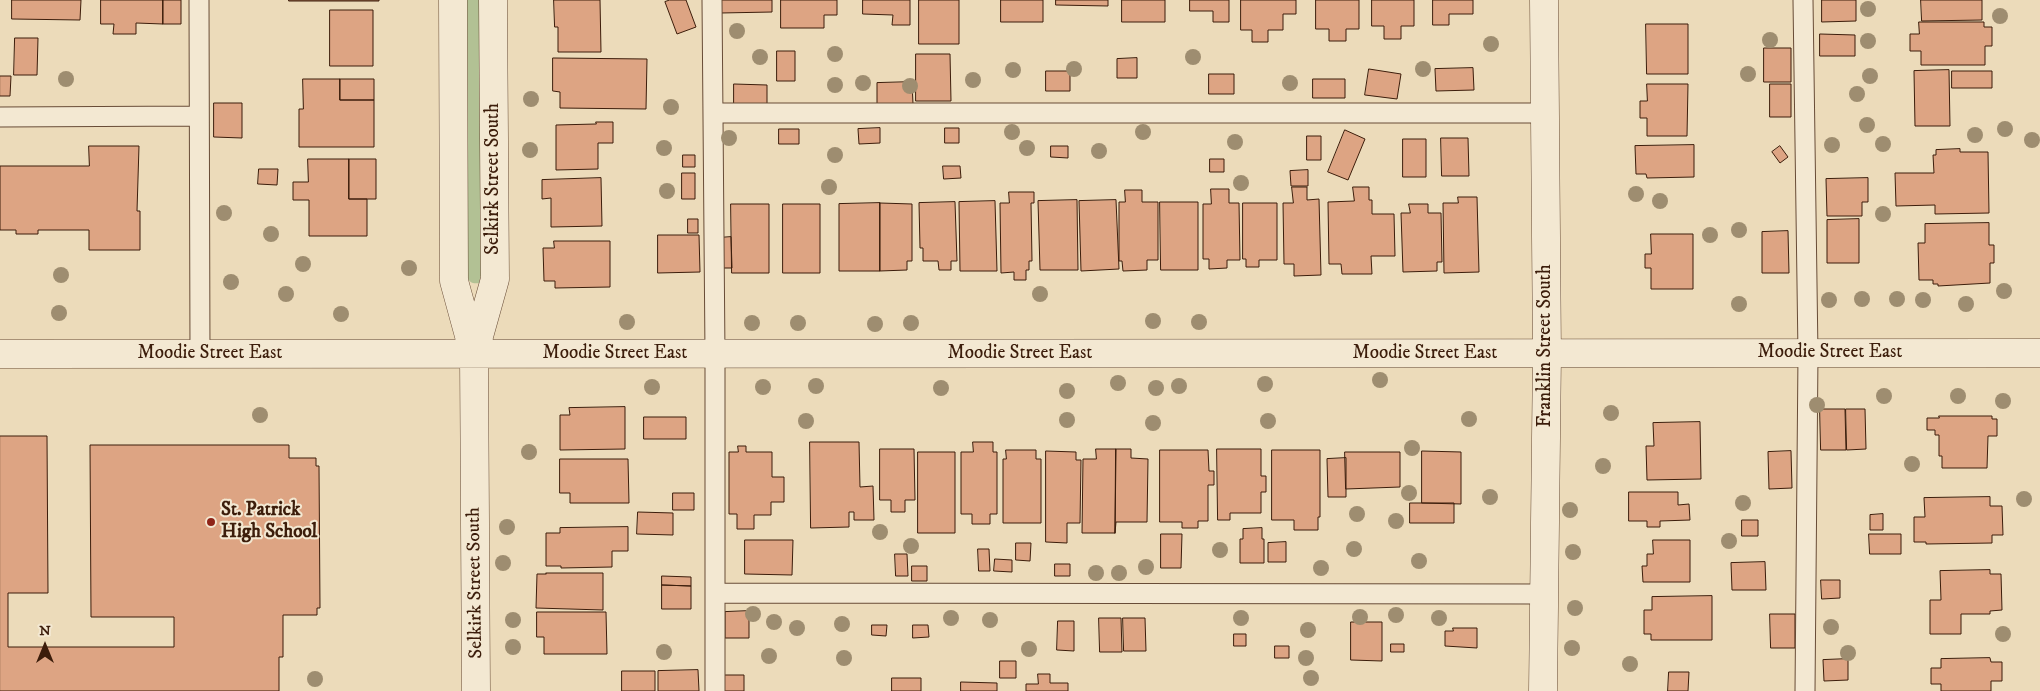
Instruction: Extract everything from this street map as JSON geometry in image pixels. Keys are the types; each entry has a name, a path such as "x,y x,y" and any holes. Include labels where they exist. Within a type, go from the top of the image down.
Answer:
{"street":[{"name":"Selkirk Street South","path":"453,0 454,281 474,354 476,691"},
{"name":"Selkirk Street South","path":"474,354 495,279 493,0"},
{"name":"Franklin Street South","path":"1544,0 1546,354 1544,691"},
{"name":"Moodie Street East","path":"0,354 2040,353"}],"lane":[{"path":"198,0 200,354"},
{"path":"712,0 715,354 714,691"},
{"path":"1803,0 1808,354 1805,691"},
{"path":"713,113 1545,113"},
{"path":"0,117 199,116"},
{"path":"714,592 1544,594"}],"green space":[{"path":"466,0 479,0 481,275 479,283 471,282 467,278"}],"building":[{"path":"12,0 81,0 80,20 12,19"},
{"path":"101,0 163,0 163,24 136,23 136,34 113,34 114,24 101,24"},
{"path":"163,0 181,0 181,24 163,24"},
{"path":"379,0 379,1 289,1"},
{"path":"554,0 600,0 601,52 558,52 558,27 555,27"},
{"path":"670,0 686,0 696,27 677,34 665,2"},
{"path":"721,0 772,0 772,12 721,13"},
{"path":"781,0 837,0 837,15 824,15 824,28 781,28"},
{"path":"863,0 910,0 910,25 892,25 893,15 863,14"},
{"path":"919,0 959,0 959,44 919,44"},
{"path":"1001,0 1043,0 1043,22 1001,22"},
{"path":"1056,0 1108,0 1108,6 1056,5"},
{"path":"1122,0 1165,0 1165,22 1122,22"},
{"path":"1190,0 1229,0 1229,22 1213,22 1213,11 1190,11"},
{"path":"1241,0 1296,0 1296,14 1283,14 1283,30 1268,30 1268,42 1252,42 1252,30 1241,30"},
{"path":"1316,0 1359,0 1359,29 1346,29 1346,41 1329,41 1329,29 1316,29"},
{"path":"1372,0 1414,0 1414,26 1401,26 1401,39 1384,39 1384,26 1372,26"},
{"path":"1433,0 1473,0 1473,14 1449,14 1449,25 1433,25"},
{"path":"1822,0 1856,0 1856,21 1822,22"},
{"path":"1921,0 1982,0 1982,20 1922,21"},
{"path":"330,10 373,10 373,66 330,66"},
{"path":"1919,22 1984,22 1984,27 1992,27 1992,46 1985,46 1985,65 1921,65 1921,51 1910,51 1910,34 1919,34"},
{"path":"1646,24 1688,24 1688,74 1647,74"},
{"path":"1820,34 1855,35 1855,56 1820,56"},
{"path":"15,38 38,38 37,75 14,75"},
{"path":"1764,48 1791,48 1791,82 1764,82"},
{"path":"777,51 795,51 795,81 777,81"},
{"path":"916,54 950,54 951,101 916,101"},
{"path":"553,58 647,59 646,109 560,108 560,92 553,91"},
{"path":"1137,58 1137,78 1117,78 1117,59"},
{"path":"1473,68 1474,90 1436,91 1435,69"},
{"path":"1369,69 1401,74 1397,99 1365,95"},
{"path":"1949,70 1950,126 1915,126 1914,71"},
{"path":"1046,71 1070,71 1070,91 1046,91"},
{"path":"1952,71 1992,71 1992,88 1952,88"},
{"path":"1209,74 1234,74 1234,94 1209,94"},
{"path":"0,76 11,76 10,96 0,96"},
{"path":"303,79 340,79 340,100 374,100 374,147 299,147 299,109 303,109"},
{"path":"340,79 374,79 374,100 340,100"},
{"path":"1313,79 1345,79 1345,98 1313,98"},
{"path":"912,82 913,104 877,105 877,83"},
{"path":"734,84 767,85 767,105 734,105"},
{"path":"1647,84 1688,84 1687,136 1647,136 1647,118 1640,118 1640,101 1647,101"},
{"path":"1770,84 1791,84 1791,117 1770,117"},
{"path":"214,103 242,103 242,138 214,137"},
{"path":"596,122 613,122 613,143 598,143 598,169 556,170 556,125 596,124"},
{"path":"880,128 880,143 859,144 858,129"},
{"path":"945,128 959,128 959,143 945,143"},
{"path":"779,129 799,129 799,144 779,144"},
{"path":"1345,130 1365,139 1348,180 1328,172"},
{"path":"1307,136 1321,136 1321,160 1307,160"},
{"path":"1441,138 1468,138 1469,176 1442,176"},
{"path":"1403,139 1426,139 1426,177 1403,177"},
{"path":"1694,145 1694,177 1647,178 1646,174 1636,174 1635,146"},
{"path":"89,146 139,146 137,211 140,211 140,250 89,250 89,230 38,230 38,234 16,234 16,230 0,230 0,166 89,166"},
{"path":"1051,146 1068,146 1068,158 1051,157"},
{"path":"1780,146 1788,157 1780,163 1772,152"},
{"path":"1960,149 1960,152 1988,152 1989,213 1935,214 1935,205 1896,206 1895,173 1934,173 1933,155 1936,155 1936,150"},
{"path":"683,155 695,155 695,167 683,167"},
{"path":"308,159 349,159 349,199 367,199 367,236 309,236 309,200 293,200 293,182 308,182"},
{"path":"349,159 376,159 376,199 349,199"},
{"path":"1210,159 1224,159 1224,172 1210,172"},
{"path":"943,166 960,166 961,178 944,179"},
{"path":"259,169 278,169 277,185 258,184"},
{"path":"1308,170 1308,186 1291,186 1290,171"},
{"path":"682,173 695,173 695,199 682,199"},
{"path":"601,178 602,226 551,227 551,198 542,199 542,180"},
{"path":"1868,178 1868,202 1862,202 1862,216 1827,216 1826,179"},
{"path":"1292,187 1307,187 1307,200 1319,199 1321,275 1294,276 1294,264 1284,264 1283,203 1293,203"},
{"path":"1353,187 1369,187 1369,200 1372,200 1372,214 1394,214 1395,256 1371,256 1372,274 1342,274 1341,264 1329,264 1328,202 1354,201"},
{"path":"1211,189 1229,189 1229,203 1239,203 1240,260 1227,260 1227,268 1209,269 1209,259 1203,259 1203,204 1211,204"},
{"path":"1125,190 1142,190 1142,202 1158,202 1158,260 1147,260 1147,270 1123,271 1122,261 1119,261 1119,202 1125,202"},
{"path":"1009,192 1034,192 1034,203 1031,203 1032,261 1029,261 1029,270 1026,270 1026,280 1014,280 1014,272 1001,273 1000,203 1009,203"},
{"path":"1458,197 1477,197 1479,272 1444,273 1443,203 1458,203"},
{"path":"1077,200 1078,270 1040,270 1038,201"},
{"path":"1116,200 1119,269 1081,271 1079,201"},
{"path":"995,201 997,271 960,271 959,202"},
{"path":"955,202 957,261 951,261 951,270 939,270 938,261 923,261 923,248 920,248 919,203"},
{"path":"1160,202 1198,202 1198,270 1161,270"},
{"path":"880,203 880,271 839,271 839,204"},
{"path":"880,203 912,204 912,261 907,261 907,270 880,271"},
{"path":"1243,203 1277,203 1277,260 1259,260 1259,267 1246,267 1246,259 1243,259"},
{"path":"731,204 769,204 769,273 732,273"},
{"path":"783,204 820,204 820,273 783,273"},
{"path":"1409,204 1428,204 1428,213 1441,213 1442,262 1437,262 1437,271 1403,272 1401,213 1410,213"},
{"path":"688,219 698,219 698,233 688,233"},
{"path":"1859,219 1859,263 1827,263 1827,220"},
{"path":"1989,223 1989,245 1994,245 1994,263 1990,263 1990,283 1938,286 1938,284 1933,284 1933,280 1919,280 1918,243 1925,243 1925,224"},
{"path":"1788,231 1789,273 1762,273 1762,232"},
{"path":"1651,234 1693,234 1693,289 1651,289 1651,268 1645,268 1645,254 1651,254"},
{"path":"658,235 699,235 700,272 658,273"},
{"path":"731,237 732,268 718,268 718,238"},
{"path":"554,241 610,241 610,287 555,288 555,281 544,281 543,248 554,248"},
{"path":"625,407 625,449 560,450 560,415 570,415 569,408"},
{"path":"1820,409 1845,409 1846,450 1821,450"},
{"path":"1846,409 1865,409 1866,449 1847,450"},
{"path":"1939,416 1992,416 1992,419 1997,419 1997,436 1988,436 1987,468 1942,468 1942,456 1939,456 1939,435 1935,435 1935,430 1927,430 1927,418 1939,418"},
{"path":"644,417 686,417 686,439 644,439"},
{"path":"1700,422 1701,479 1647,480 1646,446 1654,446 1653,423"},
{"path":"0,436 47,436 48,593 8,593 8,647 174,647 174,617 91,617 90,445 289,445 289,458 316,458 316,466 319,466 320,608 317,608 317,615 283,615 283,657 279,657 279,691 0,691"},
{"path":"810,442 859,442 860,487 873,486 874,520 854,520 854,512 849,512 849,527 811,528"},
{"path":"973,442 993,442 993,452 997,452 997,514 990,514 990,524 972,524 972,514 961,514 961,452 973,452"},
{"path":"738,446 746,446 746,452 772,452 772,477 784,477 784,502 771,502 771,515 754,515 754,529 737,529 737,514 729,514 729,452 738,452"},
{"path":"880,449 914,449 915,500 905,500 905,512 891,512 891,500 880,500"},
{"path":"1096,449 1116,449 1115,533 1082,533 1083,459 1096,459"},
{"path":"1116,449 1131,449 1131,458 1148,459 1147,522 1116,522 1115,533"},
{"path":"1217,449 1261,449 1261,476 1266,476 1266,492 1261,492 1261,513 1230,513 1230,520 1218,520"},
{"path":"1006,450 1036,450 1036,459 1041,459 1041,523 1003,523 1003,459 1006,459"},
{"path":"1160,450 1208,450 1209,471 1214,471 1214,485 1208,485 1208,521 1198,521 1198,528 1182,528 1182,522 1160,522"},
{"path":"1272,450 1320,450 1320,517 1318,517 1318,530 1294,530 1294,520 1272,520"},
{"path":"1046,451 1076,452 1076,460 1081,460 1080,523 1067,523 1067,543 1046,542"},
{"path":"1422,451 1461,452 1461,504 1422,503"},
{"path":"1791,451 1792,488 1769,489 1768,452"},
{"path":"918,452 955,452 955,533 918,533"},
{"path":"1345,452 1400,452 1400,487 1346,489"},
{"path":"1346,458 1346,497 1328,497 1327,459"},
{"path":"560,459 628,459 629,503 570,503 570,493 560,493"},
{"path":"1629,492 1678,492 1678,505 1689,504 1690,520 1660,521 1660,527 1647,527 1647,521 1629,521"},
{"path":"673,493 694,493 694,510 673,510"},
{"path":"1990,497 1990,506 2002,506 2003,535 1992,535 1992,543 1926,544 1926,542 1914,542 1914,517 1925,517 1924,498"},
{"path":"1410,503 1454,503 1454,523 1410,523"},
{"path":"638,512 673,513 673,535 637,534"},
{"path":"1883,514 1883,530 1870,530 1870,515"},
{"path":"1742,520 1758,520 1758,536 1742,536"},
{"path":"628,527 628,551 612,551 612,567 561,568 561,566 546,566 546,533 560,533 560,528"},
{"path":"1262,528 1264,563 1240,563 1240,539 1243,539 1243,529"},
{"path":"1161,534 1182,534 1181,568 1161,568"},
{"path":"1869,534 1901,534 1901,554 1870,554"},
{"path":"745,540 793,540 792,575 745,574"},
{"path":"1653,540 1690,540 1690,582 1643,582 1642,566 1647,566 1647,554 1653,554"},
{"path":"1286,542 1286,562 1268,562 1268,543"},
{"path":"1016,543 1031,543 1030,561 1016,560"},
{"path":"978,549 989,549 990,571 979,571"},
{"path":"895,554 907,554 908,576 896,576"},
{"path":"995,559 1012,560 1012,572 994,571"},
{"path":"1765,562 1766,590 1732,590 1731,563"},
{"path":"1055,564 1070,564 1070,576 1055,576"},
{"path":"912,566 927,566 927,581 912,581"},
{"path":"1990,570 1990,574 2001,574 2002,610 1990,611 1990,614 1961,614 1961,634 1930,634 1930,600 1941,600 1940,571"},
{"path":"603,573 603,610 536,608 537,574"},
{"path":"662,576 691,577 691,586 662,585"},
{"path":"1821,580 1840,580 1840,598 1822,599"},
{"path":"662,585 691,586 691,609 662,609"},
{"path":"1712,596 1712,640 1651,640 1651,634 1644,634 1644,610 1652,610 1652,597"},
{"path":"749,611 749,638 725,638 725,612"},
{"path":"537,612 606,612 607,654 544,654 544,637 537,637"},
{"path":"1770,614 1795,614 1795,648 1771,648"},
{"path":"1099,618 1121,618 1122,652 1100,652"},
{"path":"1123,618 1145,618 1146,651 1124,651"},
{"path":"1058,621 1074,621 1074,651 1057,650"},
{"path":"1351,622 1382,622 1382,661 1351,660"},
{"path":"872,625 887,625 886,636 872,635"},
{"path":"913,625 928,625 929,637 913,638"},
{"path":"1453,628 1477,628 1477,648 1445,646 1445,631 1453,631"},
{"path":"1234,634 1246,634 1246,646 1234,646"},
{"path":"1391,644 1404,644 1404,652 1391,652"},
{"path":"1275,646 1289,646 1289,658 1275,658"},
{"path":"1990,658 1991,662 2002,662 2002,681 1991,681 1991,691 1941,691 1941,684 1931,684 1931,668 1941,668 1941,659"},
{"path":"1848,659 1848,680 1824,681 1823,660"},
{"path":"1000,661 1016,661 1016,678 1000,678"},
{"path":"698,670 699,691 658,691 658,671"},
{"path":"622,671 655,671 655,691 622,691"},
{"path":"1669,672 1689,672 1688,691 1668,691"},
{"path":"1038,674 1050,674 1050,683 1068,683 1068,691 1026,691 1026,684 1038,684"},
{"path":"721,675 744,675 744,691 721,691"},
{"path":"892,678 921,678 921,691 892,691"},
{"path":"961,682 997,683 997,691 961,691"}],"place":[{"name":"St. Patrick High School","path":"211,522"}]}
